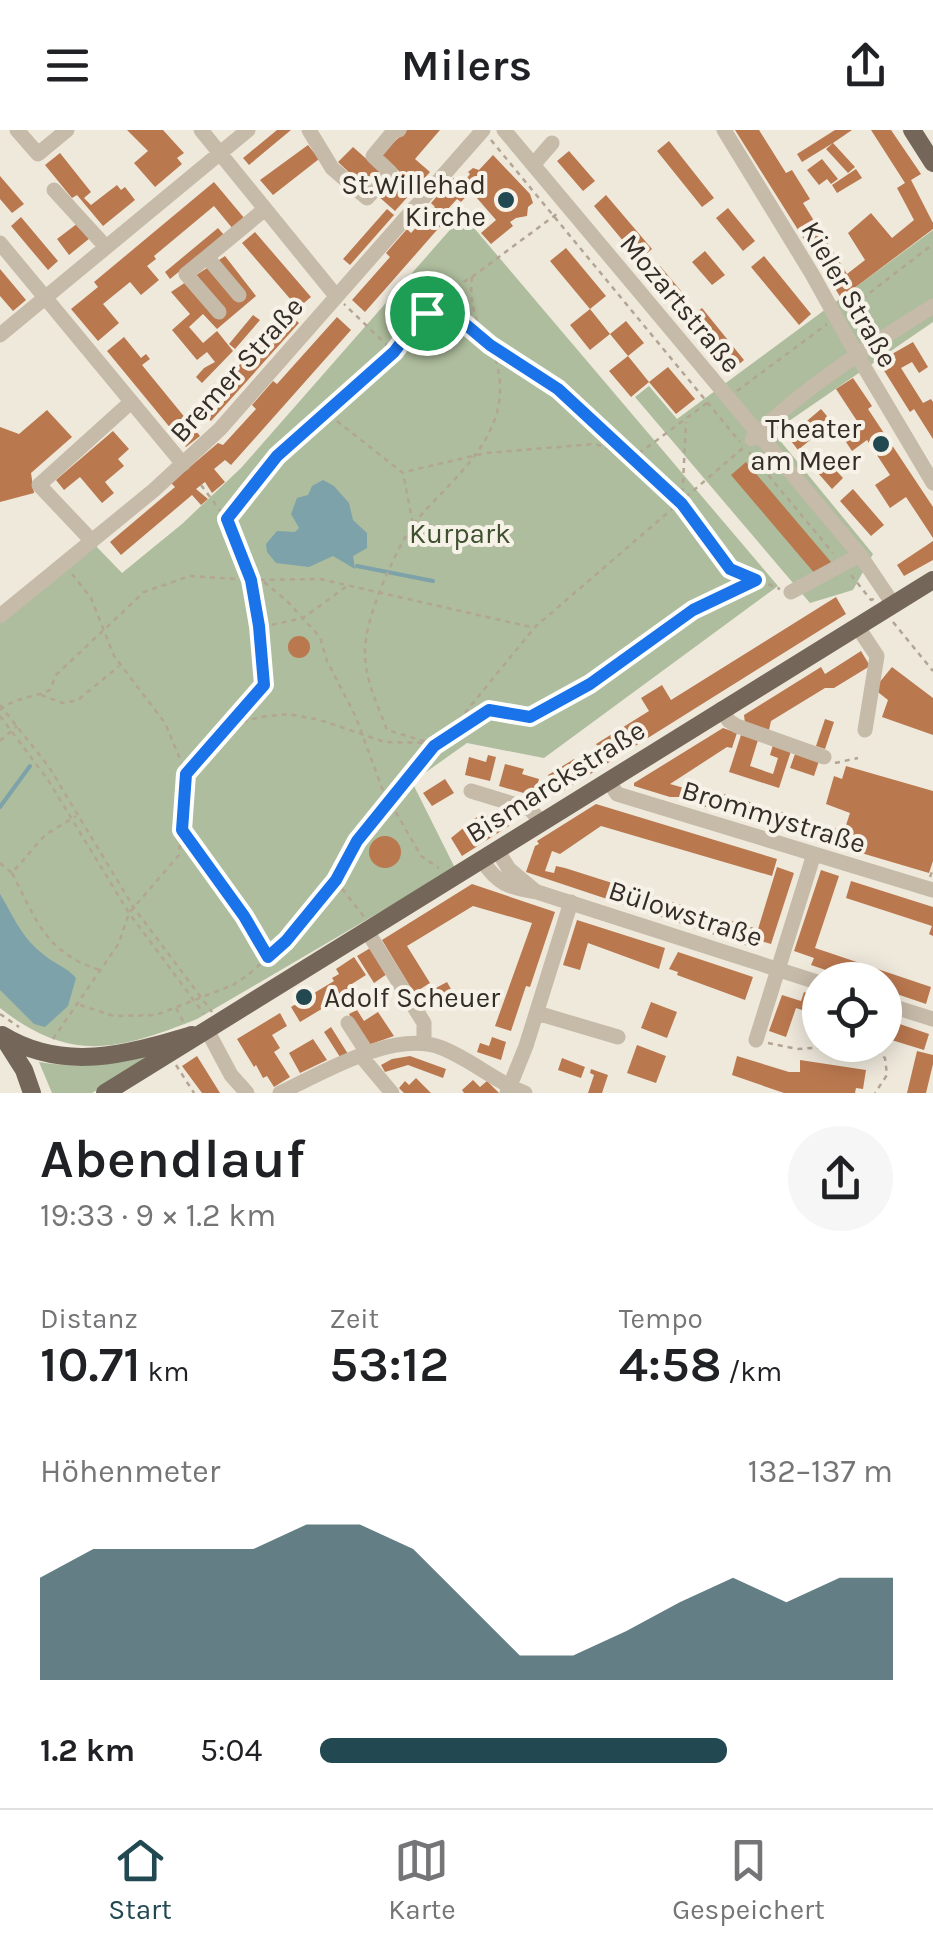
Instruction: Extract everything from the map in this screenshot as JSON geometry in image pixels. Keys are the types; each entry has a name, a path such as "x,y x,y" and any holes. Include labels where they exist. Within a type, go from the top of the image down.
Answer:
{"main road":[{"path":"912,130 933,163"},
{"name":"Bismarckstraße","path":"105,1093 857,626 885,603 932,581"},
{"name":"Bismarckstraße","path":"1,1034 45,1054 81,1060 144,1048 213,1026"},
{"path":"1,1034 24,1070 32,1093"}],"street":[{"path":"16,130 38,154 67,130"},
{"path":"201,130 336,296"},
{"path":"0,336 248,130"},
{"path":"319,133 332,168 367,198 390,172 372,156 399,130"},
{"name":"Bremer Straße","path":"0,616 220,429 483,130"},
{"name":"Kieler Straße","path":"724,130 932,478"},
{"name":"Mozartstraße","path":"514,134 532,165 722,397 751,440 860,555 885,603"},
{"path":"532,165 552,143"},
{"path":"54,190 106,247"},
{"path":"218,312 186,274 209,260 267,211"},
{"path":"0,243 183,464"},
{"path":"209,260 239,296"},
{"path":"751,440 777,414 933,306"},
{"path":"92,541 39,485 131,402"},
{"path":"791,592 860,555"},
{"path":"857,626 877,656 865,730"},
{"path":"721,709 729,722 737,726 824,758"},
{"name":"Brommystraße","path":"608,780 617,794 933,890"},
{"path":"471,791 530,809 541,822"},
{"path":"756,1040 814,854"},
{"name":"Bülowstraße","path":"490,855 537,892 802,977"},
{"path":"280,1093 364,1055 424,1042 478,1066 514,1091 571,902"},
{"path":"369,929 424,1022 424,1042"},
{"path":"902,1009 933,1019"},
{"path":"536,1013 618,1037"},
{"path":"348,1022 364,1055 392,1093"},
{"path":"213,1026 231,1076 247,1093"}],"path":[{"path":"483,130 708,402 751,440 843,566 871,600 885,603 933,672"},
{"path":"227,519 277,456 394,352 425,304 472,277 562,210"},
{"path":"634,458 933,244"},
{"path":"388,730 368,681 364,657 382,588 392,559 412,524 475,458 490,432 500,395 490,345 480,328 470,294 472,277"},
{"path":"336,296 394,352"},
{"path":"418,320 427,313 458,318 490,345 558,389 682,504 730,569 791,592"},
{"path":"326,413 403,473 412,524"},
{"path":"682,504 686,421"},
{"path":"79,1005 114,1016 156,1015 233,985 268,957 336,880 357,841 534,628 682,504 751,440"},
{"path":"403,473 486,453 594,444 634,458"},
{"path":"186,774 264,685 251,580 227,519 201,485"},
{"path":"45,1038 52,1040 79,1005 119,943 130,913 178,855 186,774 165,723 120,664 91,598 64,565"},
{"path":"213,1026 201,996 134,908 49,767 1,708 17,697 50,690 56,675 144,592 190,576 320,579 382,588 422,604 534,628"},
{"path":"262,580 320,638 390,802 421,856 450,880"},
{"path":"232,725 288,714 320,720 378,740 431,743 489,710 530,717 590,684 693,610 756,580"},
{"path":"259,626 274,627 303,618 348,585"},
{"path":"40,695 64,703 78,700 120,664"},
{"path":"0,716 48,780 130,913 213,1026"},
{"path":"0,741 17,726"},
{"path":"378,740 388,730"},
{"path":"388,730 431,743"},
{"path":"824,758 836,763 858,758"},
{"path":"12,873 45,836 78,816"},
{"path":"182,830 244,916 268,957"},
{"path":"0,863 12,873 29,913 42,931 80,964 100,970"},
{"path":"336,880 369,929"},
{"path":"0,1014 21,1028"},
{"path":"756,1040 802,1049"},
{"path":"170,1056 194,1093"},
{"path":"875,1093 887,1075 885,1062"}],"green space":[{"name":"Kurpark","path":"463,215 778,586 544,758 467,743 412,782 455,868 197,1019 143,1038 96,1046 50,1038 26,1026 0,1008 0,621 93,543 122,573 182,524 241,468"},
{"path":"933,230 933,322 773,432 873,554 853,590 810,603 635,397 649,386 677,419"},
{"path":"169,1048 92,1093 52,1093 39,1062 90,1065"}],"water":[{"path":"323,480 349,503 353,520 367,533 367,548 353,556 355,569 333,556 309,567 276,563 266,544 277,531 295,532 299,528 291,514 297,498 308,495 312,486"},
{"path":"0,894 29,941 76,978 68,1006 45,1027 34,1024 0,990"}],"building":[{"path":"127,130 163,130 184,153 177,158 182,164 155,187 134,163 148,151"},
{"path":"277,130 291,130 249,165 243,158"},
{"path":"407,130 440,130 415,159 430,172 395,211 378,196 400,172 381,154"},
{"path":"735,130 759,130 786,173 792,170 810,199 803,203 847,274 865,260 848,233 871,213 892,238 914,220 897,188 905,183 871,130 891,130 921,174 911,180 933,229 841,298"},
{"path":"835,130 852,130 802,162 797,154"},
{"path":"669,141 714,198 702,207 657,151"},
{"path":"833,143 855,167 848,173 826,149"},
{"path":"308,145 319,159 273,195 260,180"},
{"path":"353,147 380,171 365,187 338,162"},
{"path":"569,151 595,181 583,191 557,161"},
{"path":"60,153 91,192 84,198 91,205 117,185 121,190 125,187 135,200 103,226 77,195 72,198 45,165"},
{"path":"493,155 530,194 533,203 527,216 510,222 513,226 491,244 481,233 496,220 476,197 476,186 447,210 451,214 365,312 352,300 390,257 386,253 407,229 411,233 435,207 431,203 453,178 462,185 468,172 473,168 479,170"},
{"path":"822,159 838,179 831,184 827,179 819,185 807,170"},
{"path":"856,169 862,178 837,193 832,185"},
{"path":"0,176 24,204 12,213 0,199"},
{"path":"214,182 245,219 233,229 214,206 154,256 156,259 147,266 159,280 141,295 130,282 103,304 119,323 98,341 71,309 98,287 94,282"},
{"path":"606,195 652,249 639,260 594,206"},
{"path":"728,208 755,241 743,251 716,218"},
{"path":"387,209 394,215 350,265 343,259"},
{"path":"21,217 58,261 48,270 11,226"},
{"path":"78,223 90,238 69,255 57,239"},
{"path":"218,228 224,235 170,279 165,272"},
{"path":"255,232 311,297 298,308 242,243"},
{"path":"566,248 606,296 590,309 550,261"},
{"path":"705,251 725,275 712,285 692,262"},
{"path":"225,256 256,296 217,329 203,314 189,327 203,343 217,331 233,351 202,383 196,377 215,362 207,352 197,360 172,330 190,314 171,292"},
{"path":"764,256 811,314 799,325 751,267"},
{"path":"660,266 687,298 675,308 648,276"},
{"path":"0,269 26,300 13,311 0,296"},
{"path":"702,308 744,360 731,371 688,319"},
{"path":"590,309 610,334 590,350 570,325"},
{"path":"287,312 299,323 211,421 199,410"},
{"path":"253,315 260,320 235,349 229,344"},
{"path":"337,317 351,330 231,465 225,460 214,469 225,482 212,493 205,482 196,489 208,499 201,505 192,495 121,555 110,542 175,487 171,483 218,443 223,445 256,409 252,405 273,381 277,384"},
{"path":"626,321 644,343 628,356 610,334"},
{"path":"124,337 141,358 146,354 150,359 142,365 200,436 186,447 107,351"},
{"path":"913,342 928,367 919,373 912,362 901,368 923,403 931,399 933,402 933,439 914,409 910,412 883,369 896,360 892,354"},
{"path":"628,356 649,382 631,397 609,371"},
{"path":"668,367 695,399 676,414 649,382"},
{"path":"853,378 872,406 868,409 933,507 933,538 906,497 890,508 875,485 890,475 867,440 852,451 842,436 859,424 836,389"},
{"path":"821,409 832,422 798,450 788,437"},
{"path":"47,410 72,437 31,473 34,493 0,502 0,427 19,434"},
{"path":"113,431 129,449 118,459 124,466 105,482 114,493 102,503 80,477 64,490 56,480"},
{"path":"821,454 843,478 832,489 810,464"},
{"path":"746,462 831,562 816,575 731,475"},
{"path":"853,489 884,525 871,536 840,501"},
{"path":"933,541 933,560 904,576 897,565"},
{"path":"836,597 846,614 560,793 548,775 574,759 577,762 599,748 596,744 649,711 641,698 662,685 671,700"},
{"path":"299,636 307,639 307,655 299,658 291,655 288,647 291,639"},
{"path":"861,651 870,666 771,721 769,730 745,723 744,715 821,667 825,674"},
{"path":"892,667 933,698 933,735 882,717 888,700 874,689"},
{"path":"825,719 834,722 825,749 816,746"},
{"path":"723,728 737,733 732,748 727,747 670,784 684,788 680,797 634,786 634,783"},
{"path":"741,735 758,740 750,766 773,774 778,758 770,755 773,745 791,751 779,788 729,772"},
{"path":"795,754 819,761 814,776 790,768"},
{"path":"488,755 496,757 490,781 465,775 469,757 486,762"},
{"path":"505,764 524,769 522,774 539,779 534,796 499,786"},
{"path":"846,766 933,791 933,861 929,873 682,800 688,783 844,831 850,813 826,804 834,776 842,779"},
{"path":"445,779 454,793 432,806 423,793"},
{"path":"596,804 777,859 772,876 601,826 560,854 552,851 545,871 554,873 556,866 565,868 754,928 748,946 526,872 537,841"},
{"path":"498,809 509,826 462,856 451,838 478,816 481,820"},
{"path":"385,836 396,841 401,852 396,863 385,868 374,863 369,852 374,841"},
{"path":"777,867 794,873 771,944 755,939"},
{"path":"821,870 839,876 815,948 857,962 812,962 814,958 794,951"},
{"path":"851,881 933,907 933,936 929,934 932,926 846,898"},
{"path":"472,884 555,912 511,1031 495,1026 532,923 473,906 407,946 430,983 414,993 382,940"},
{"path":"577,920 665,948 659,969 588,943 580,970 563,965"},
{"path":"372,947 387,974 374,983 357,956"},
{"path":"678,952 753,977 745,1000 677,975 669,969"},
{"path":"354,957 366,975 347,987 350,992 300,1022 291,1007 334,981 332,978 339,974 336,969"},
{"path":"902,977 931,987 926,1004 902,996"},
{"path":"447,982 456,998 441,1007 432,990"},
{"path":"782,995 801,1001 802,998 802,1010 796,1008 786,1037 769,1031"},
{"path":"651,1002 677,1012 667,1038 641,1028"},
{"path":"357,1010 364,1021 378,1012 394,1036 368,1045 349,1014"},
{"path":"280,1013 287,1026 272,1035 280,1048 274,1052 290,1077 274,1087 254,1067 237,1039"},
{"path":"902,1025 929,1034 924,1050 902,1043"},
{"path":"331,1027 348,1054 340,1057 324,1032"},
{"path":"492,1037 506,1042 501,1060 477,1052 480,1043 489,1046"},
{"path":"313,1039 327,1060 300,1073 289,1053"},
{"path":"637,1045 666,1056 656,1083 627,1073"},
{"path":"917,1051 933,1055 933,1064 926,1093 907,1093"},
{"path":"197,1056 220,1093 202,1093 182,1066"},
{"path":"410,1056 446,1069 443,1078 408,1065 385,1072 381,1065"},
{"path":"737,1056 789,1072 800,1072 800,1060 866,1070 863,1089 856,1088 855,1093 784,1093 732,1075"},
{"path":"562,1058 585,1067 581,1078 558,1070"},
{"path":"591,1069 608,1075 602,1093 588,1093 594,1075"},
{"path":"416,1078 431,1093 404,1093 399,1088"},
{"path":"473,1080 480,1087 487,1081 499,1093 464,1093 462,1090"}],"waterway":[{"path":"357,566 433,581"},
{"path":"0,807 30,766"}],"place":[{"name":"St.Willehad Kirche","path":"506,200"},
{"name":"Theater am Meer","path":"881,444"},
{"name":"Adolf Scheuer","path":"304,997"}],"route":[{"path":"427,313 458,318 490,345 558,389 682,504 730,569 756,580 693,610 590,684 530,717 489,710 442,738 357,841 336,880 268,957 244,916 182,830 186,774 264,685 251,580 227,519 277,456 394,352 427,313"}]}
